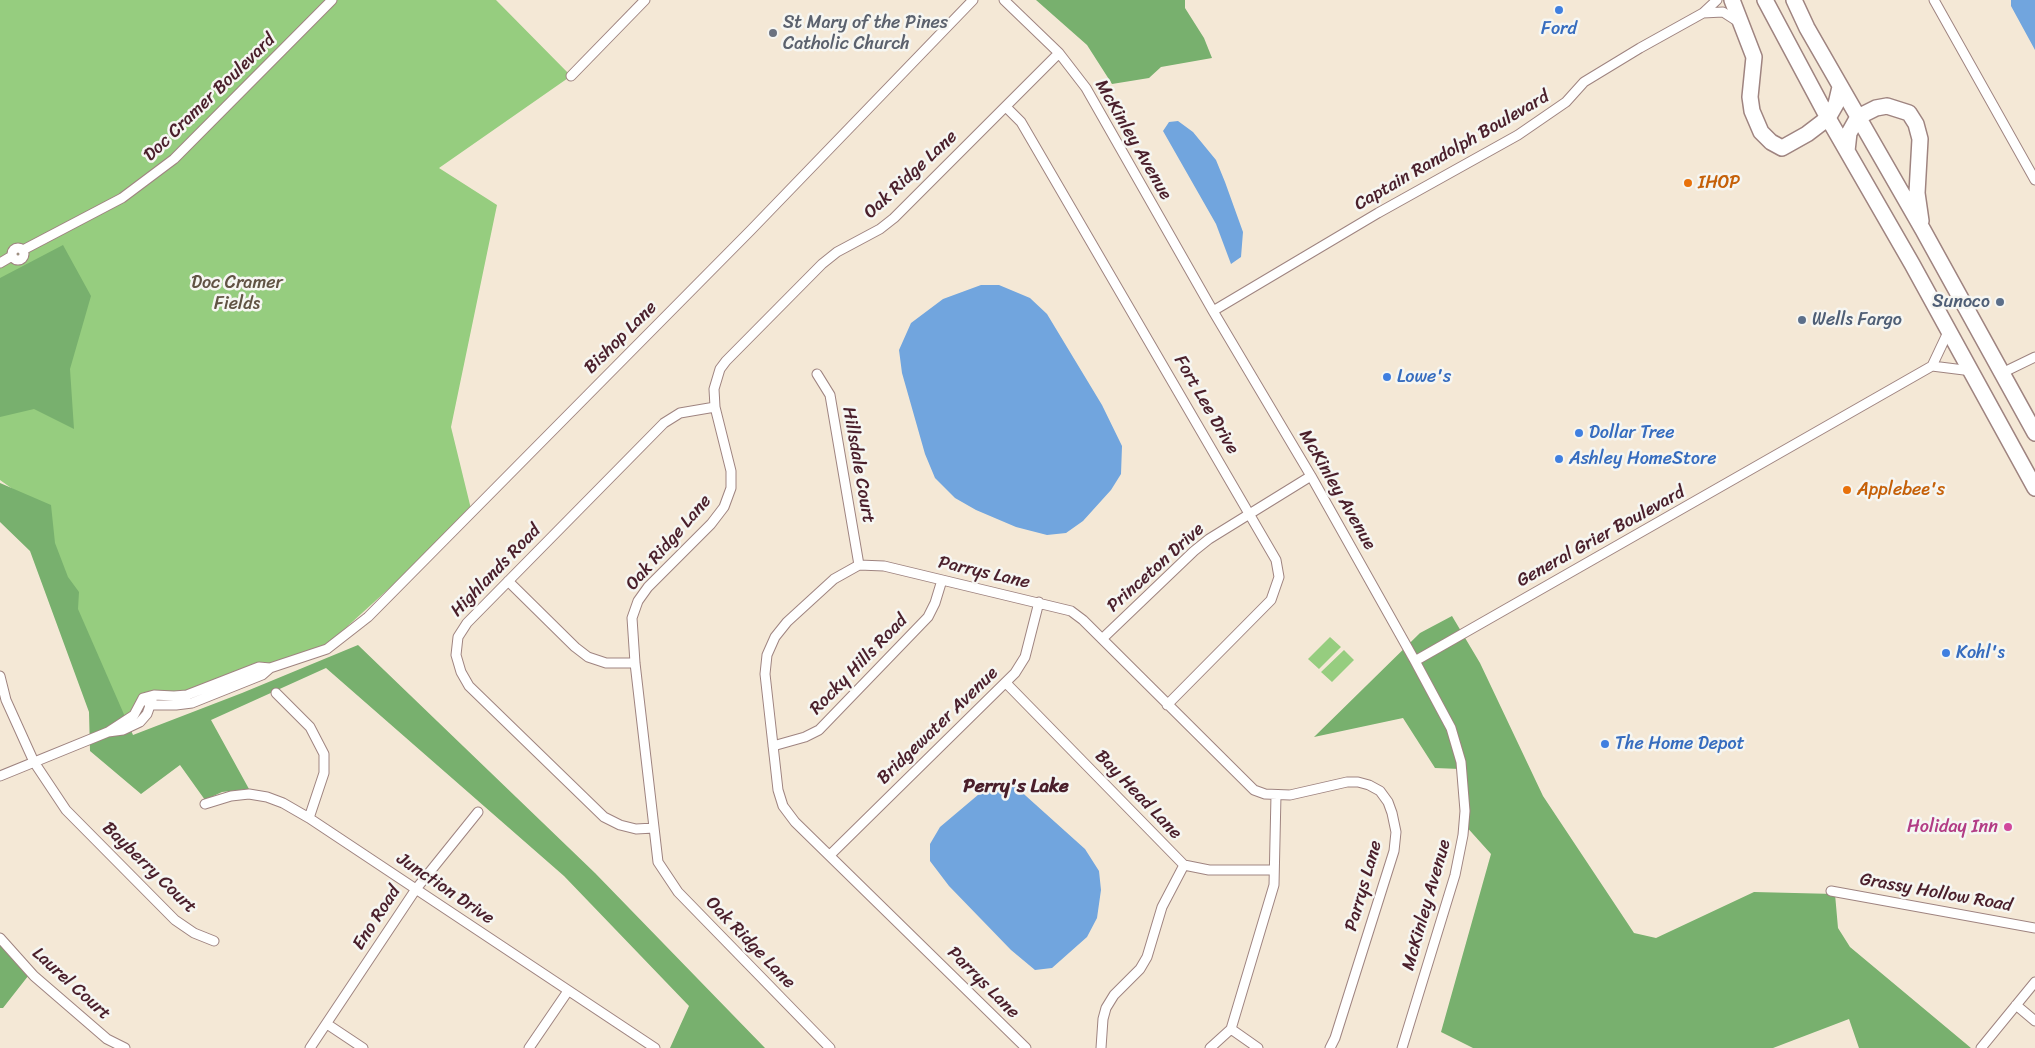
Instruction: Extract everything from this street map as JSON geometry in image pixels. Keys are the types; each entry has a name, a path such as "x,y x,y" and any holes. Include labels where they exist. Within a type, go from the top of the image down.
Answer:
{"highway":[{"path":"1732,0 1754,57 1750,97 1752,111 1761,132 1771,142 1782,148 1807,134 1828,118 1836,104 1840,87"},
{"path":"1765,0 1828,118 1877,201 2035,488"},
{"path":"1794,0 1807,28 1923,230 2035,433"},
{"path":"1847,151 1849,133 1858,117 1876,108 1888,106 1909,113 1916,124 1920,139 1917,193 1923,230"}],"street":[{"name":"Doc Cramer Boulevard","path":"0,263 12,256 17,260 21,259 24,254 23,250 122,198 174,159 332,0"},
{"path":"571,76 644,0"},
{"name":"Bishop Lane","path":"151,705 184,704 204,699 262,675 270,668 327,649 368,618 751,230 973,0"},
{"name":"McKinley Avenue","path":"1004,0 1059,54 1086,88 1213,311 1311,476 1445,714 1457,744 1461,762 1465,811 1463,835 1455,875 1402,1048"},
{"name":"Captain Randolph Boulevard","path":"1213,311 1378,213 1518,134 1566,102 1584,82 1703,13 1717,0"},
{"path":"1934,0 2035,180"},
{"path":"1703,13 1723,12 1741,24"},
{"name":"Oak Ridge Lane","path":"830,1048 678,892 658,862 634,663 632,618 638,601 648,587 715,518 724,507 731,488 731,471 715,407 714,389 720,369 726,361 822,264 837,252 880,229 1059,54"},
{"name":"Fort Lee Drive","path":"1006,106 1021,122 1276,560 1279,577 1272,600 1167,705"},
{"path":"1949,330 1932,366 1972,371"},
{"path":"2002,374 2035,356"},
{"name":"General Grier Boulevard","path":"1415,661 1932,366"},
{"name":"Hillsdale Court","path":"817,374 830,395 859,565"},
{"name":"Highlands Road","path":"654,828 636,829 620,825 604,817 470,686 461,672 456,655 458,637 467,623 664,423 680,413 715,407"},
{"name":"Princeton Drive","path":"1102,639 1209,539 1311,476"},
{"name":"Parrys Lane","path":"1026,1048 795,822 783,806 778,790 765,674 767,655 775,637 787,622 834,579 859,565 884,566 1071,611 1083,620 1254,790 1276,795 1290,795 1347,782 1358,782 1380,791 1388,802 1392,813 1396,832 1394,850 1335,1038 1330,1048"},
{"name":"Rocky Hills Road","path":"773,746 805,738 818,730 928,617 936,603 942,580"},
{"path":"508,581 575,648 588,657 606,663 634,663"},
{"name":"Bridgewater Avenue","path":"830,855 1016,673 1024,657 1040,602"},
{"name":"Bishop Lane","path":"143,698 154,695 174,696 187,694 260,667 270,668"},
{"name":"Bayberry Court","path":"0,676 6,700 34,762 66,810 175,920 194,933 214,942"},
{"name":"Bay Head Lane","path":"1006,683 1184,865 1209,870 1274,870"},
{"path":"276,693 310,727 324,754 324,773 309,818"},
{"path":"108,732 124,730 144,718 154,695"},
{"path":"0,776 108,732 134,715 143,698 151,705"},
{"name":"Junction Drive","path":"205,804 231,796 259,795 283,803 309,818 654,1048"},
{"path":"1210,1048 1231,1029 1274,885 1276,795"},
{"name":"Eno Road","path":"310,1048 416,890 478,812"},
{"path":"1100,1048 1102,1019 1106,1008 1114,995 1140,969 1147,957 1162,907 1184,865"},
{"name":"Grassy Hollow Road","path":"1832,891 2035,928"},
{"name":"Laurel Court","path":"0,938 34,976 108,1039 125,1048"},
{"path":"1981,1048 2035,982"},
{"path":"529,1048 568,991"},
{"path":"2016,1005 2035,1021"},
{"path":"327,1024 363,1048"},
{"path":"1231,1029 1258,1048"}],"green space":[{"name":"Doc Cramer Fields","path":"0,0 496,0 571,76 439,168 497,205 451,427 472,513 328,644 112,723 21,495 0,480"},
{"path":"1036,0 1185,0 1185,8 1204,38 1212,58 1161,67 1149,78 1112,84 1087,45"},
{"path":"63,245 91,296 70,369 74,429 34,409 0,417 0,278"},
{"path":"0,483 51,505 55,543 68,577 79,592 78,609 133,735 358,645 595,873 765,1048 670,1048 689,1006 564,876 326,668 211,720 249,789 222,792 205,800 180,765 141,794 90,751 89,712 30,551 0,522"},
{"path":"1452,616 1480,663 1543,796 1634,933 1656,938 1754,892 1835,894 1838,928 1850,947 1971,1048 1859,1048 1849,1019 1773,1048 1473,1048 1441,1032 1491,854 1464,824 1460,769 1435,768 1403,718 1314,737 1420,633"},
{"path":"1330,637 1341,647 1319,669 1308,659"},
{"path":"1344,650 1354,660 1332,682 1321,672"},
{"path":"0,934 32,971 3,1008 0,1008"}],"water":[{"path":"2011,0 2035,0 2035,50 2011,6"},
{"path":"1178,121 1193,132 1216,160 1225,182 1243,232 1241,257 1231,264 1216,224 1163,131 1169,122"},
{"path":"981,285 999,285 1030,298 1047,314 1102,405 1122,446 1121,474 1111,490 1083,521 1066,533 1047,535 1016,527 976,510 955,498 935,478 925,454 902,373 899,350 911,323 943,299"},
{"path":"1003,784 1016,787 1085,849 1099,871 1101,890 1097,918 1087,937 1052,968 1035,970 1011,950 949,886 930,861 930,844 940,827 985,789"}],"place":[{"name":"Ford","path":"1559,10"},
{"name":"St Mary of the Pines Catholic Church","path":"773,33"},
{"name":"IHOP","path":"1688,183"},
{"name":"Sunoco","path":"2000,302"},
{"name":"Wells Fargo","path":"1802,320"},
{"name":"Lowe's","path":"1387,377"},
{"name":"Dollar Tree","path":"1579,433"},
{"name":"Ashley HomeStore","path":"1559,459"},
{"name":"Applebee's","path":"1847,490"},
{"name":"Kohl's","path":"1946,653"},
{"name":"The Home Depot","path":"1605,744"},
{"name":"Holiday Inn","path":"2008,827"}],"district":[{"name":"Perry's Lake","path":"1016,787"}]}
